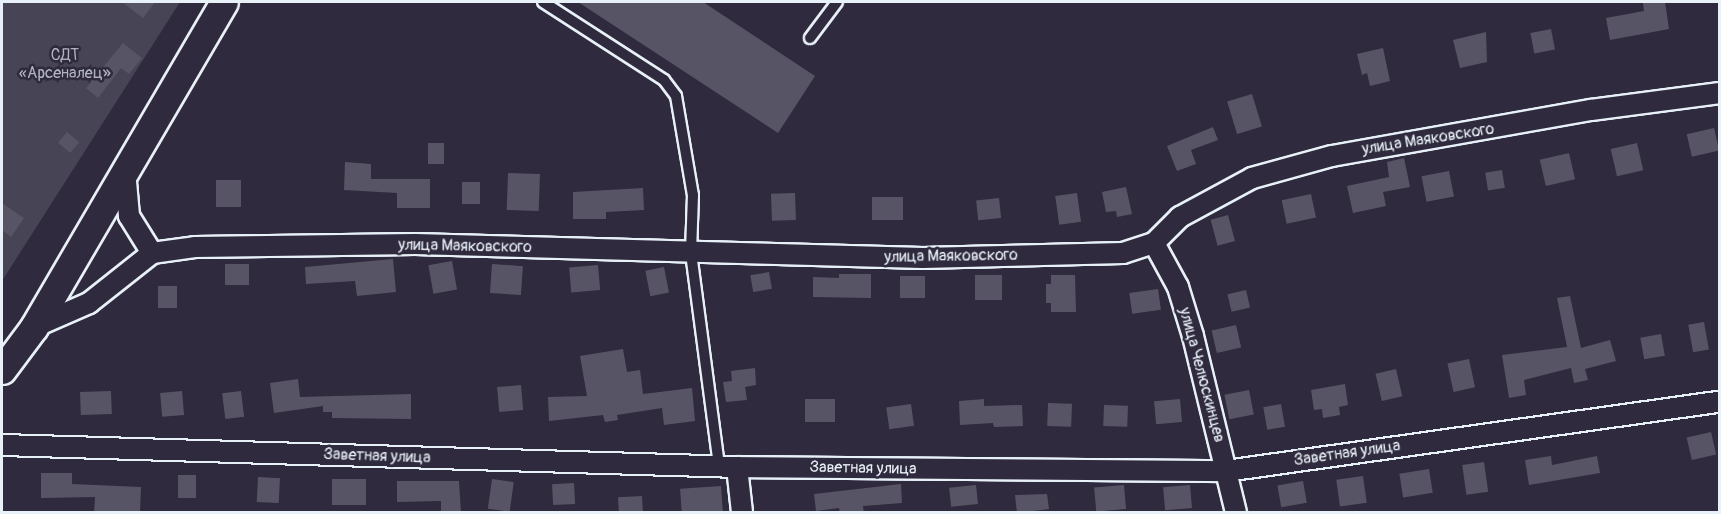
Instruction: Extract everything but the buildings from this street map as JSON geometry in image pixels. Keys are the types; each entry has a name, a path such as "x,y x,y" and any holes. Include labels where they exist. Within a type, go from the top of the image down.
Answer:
{"street":[{"path":"2,370 34,327 224,2"},
{"name":"улица Маяковского","path":"152,253 195,247 415,244 946,258 1123,253 1154,243 1180,217 1233,187 1332,156 1591,110 1719,93"},
{"path":"34,327 89,303 152,253 129,216 125,170"},
{"name":"улица Челюскинцев","path":"1154,243 1181,297 1236,513"},
{"name":"Заветная улица","path":"2,445 728,466 1226,471 1719,402"},
{"path":"728,466 742,513"}],"lane":[{"path":"543,2 671,87 683,127 693,195 691,253 728,466"},
{"path":"810,38 837,2"}],"green space":[{"name":"СДТ «Арсеналец»","path":"2,2 180,2 2,281"}]}
